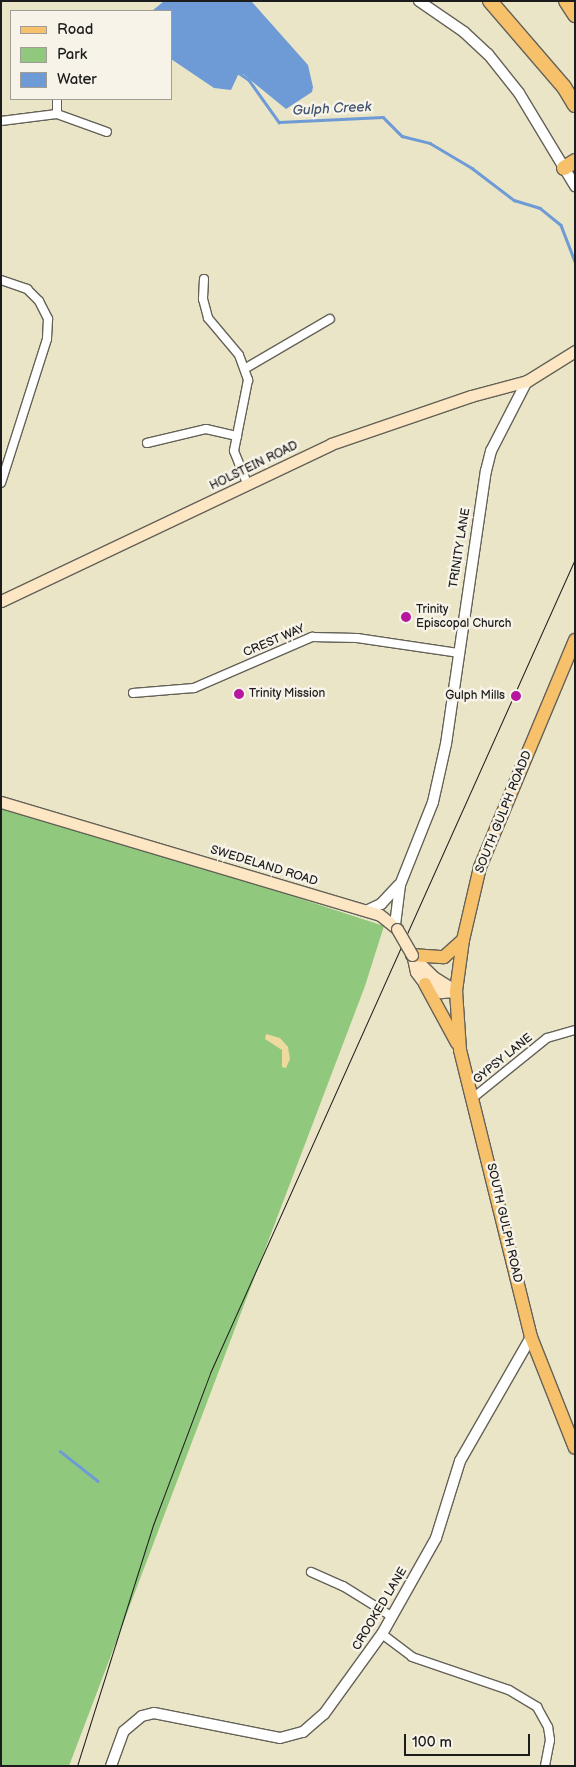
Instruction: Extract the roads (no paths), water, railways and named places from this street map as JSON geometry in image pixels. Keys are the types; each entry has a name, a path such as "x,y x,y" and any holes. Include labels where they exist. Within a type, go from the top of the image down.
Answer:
{"highway":[{"path":"490,1 564,87 575,105"},
{"path":"566,1 575,15"}],"main road":[{"path":"527,381 575,351"},
{"name":"HOLSTEIN ROAD","path":"1,601 331,444 471,396 527,381"},
{"name":"SOUTH GULPH ROADD","path":"456,991 463,940 480,867 575,640"},
{"name":"SWEDELAND ROAD","path":"1,802 366,911 388,919 396,927"},
{"path":"396,927 412,956 416,972 425,984 460,1050"},
{"path":"412,956 444,957 463,940"},
{"path":"412,956 435,978 456,991"},
{"path":"425,984 441,992 456,991"},
{"name":"SOUTH GULPH ROAD","path":"456,991 460,1050 474,1097 531,1337 575,1448"}],"street":[{"path":"419,1 464,32 488,54 569,164 575,186"},
{"path":"56,100 57,114"},
{"path":"1,121 57,114 107,132"},
{"path":"1,280 27,289 39,301 48,319 47,339 1,483"},
{"path":"204,280 203,299 208,318 246,368 247,396 234,451 248,485"},
{"path":"246,368 330,319"},
{"name":"TRINITY LANE","path":"396,927 400,885 433,802 446,744 458,653 490,457 527,381"},
{"path":"147,443 206,429 237,436"},
{"name":"CREST WAY","path":"133,693 194,688 312,637 357,638 458,653"},
{"path":"366,911 381,904 400,885"},
{"name":"GYPSY LANE","path":"474,1097 547,1038 575,1030"},
{"name":"CROOKED LANE","path":"111,1766 124,1732 142,1716 154,1713 166,1713 266,1737 292,1736 303,1732 324,1714 382,1634 436,1538 464,1454 531,1337"},
{"path":"311,1572 343,1586 391,1616"},
{"path":"382,1634 412,1657 509,1690 537,1707 548,1727 550,1740 545,1766"}],"water":[{"path":"164,1 251,1 308,65 313,87 312,92 286,109 243,74 238,75 231,90 214,88 172,60 172,10 153,10"}],"waterway":[{"name":"Gulph Creek","path":"239,73 249,80 279,122 383,117 402,136 430,143 472,168 514,200 540,208 561,225 575,261"},
{"path":"60,1451 98,1481"}],"tram line":[{"path":"77,1766 153,1525 210,1373 575,559"}],"place":[{"name":"Trinity Episcopal Church","path":"406,617"},
{"name":"Trinity Mission","path":"239,694"},
{"name":"Gulph Mills","path":"516,696"}]}
